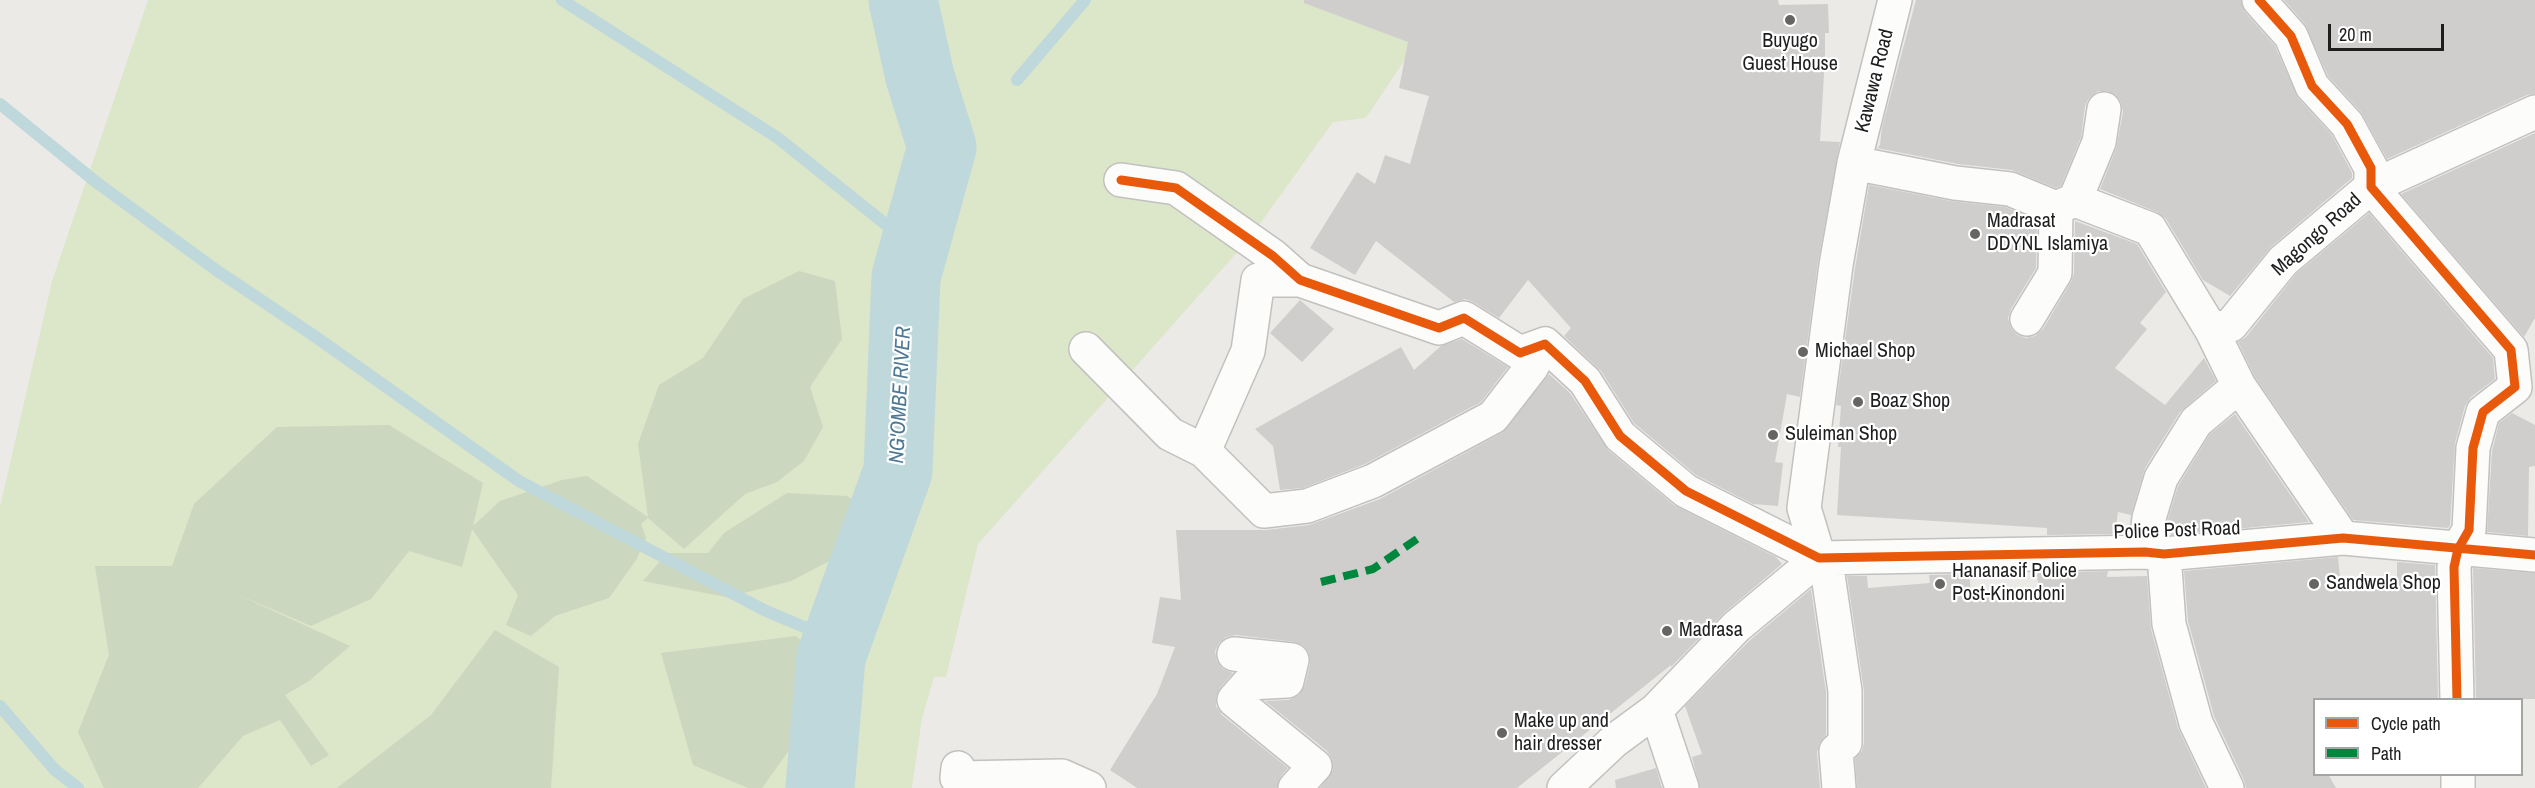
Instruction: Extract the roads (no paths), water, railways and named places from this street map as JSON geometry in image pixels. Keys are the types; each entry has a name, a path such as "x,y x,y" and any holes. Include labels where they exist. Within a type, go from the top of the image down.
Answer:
{"street":[{"name":"Kawawa Road","path":"1839,788 1836,751 1845,743 1845,691 1828,575 1819,558 1804,508 1836,265 1854,163 1895,0"},
{"path":"2259,0 2291,36 2312,86 2347,124 2371,168 2372,187 2511,350 2515,387 2483,412 2473,448 2469,530 2458,549 2454,567 2457,698"},
{"path":"2027,319 2055,273 2066,204 2099,142 2104,109"},
{"name":"Magongo Road","path":"2212,331 2231,325 2283,261 2372,187 2535,112"},
{"path":"1854,163 1955,183 2010,189 2150,229 2212,331 2239,386 2343,538"},
{"path":"1121,180 1176,188 1273,256 1300,280"},
{"path":"1204,451 1248,351 1258,280 1300,280 1439,328 1464,318 1520,353 1545,344"},
{"path":"1545,344 1585,381 1620,436 1686,491 1819,558 1736,627 1656,710 1614,741 1564,788"},
{"path":"1086,349 1170,434 1204,451 1264,511 1307,506 1374,481 1493,417 1531,368 1545,344"},
{"path":"2227,788 2196,723 2169,624 2149,518 2161,478 2196,422 2239,386"},
{"name":"Police Post Road","path":"1819,558 2155,553 2343,538 2535,555"},
{"path":"1234,654 1293,660 1287,681 1249,683 1234,700 1315,766 1295,788"},
{"path":"1656,710 1682,788"},
{"path":"958,768 957,778 1062,776 1089,788"}],"waterway":[{"path":"562,0 778,138 914,247"},
{"name":"NG'OMBE RIVER","path":"820,788 831,657 898,471 906,277 942,147 920,77 903,0"},
{"path":"1017,80 1085,0"},
{"path":"0,104 96,182 216,270 313,335 519,481 764,610 837,641"},
{"path":"0,706 55,770 78,788"}],"place":[{"name":"Buyugo Guest House","path":"1790,20"},
{"name":"Madrasat DDYNL Islamiya","path":"1975,234"},
{"name":"Michael Shop","path":"1803,352"},
{"name":"Boaz Shop","path":"1858,402"},
{"name":"Suleiman Shop","path":"1773,435"},
{"name":"Hananasif Police Post-Kinondoni","path":"1940,584"},
{"name":"Sandwela Shop","path":"2314,584"},
{"name":"Madrasa","path":"1667,631"},
{"name":"Make up and hair dresser","path":"1502,733"}]}
